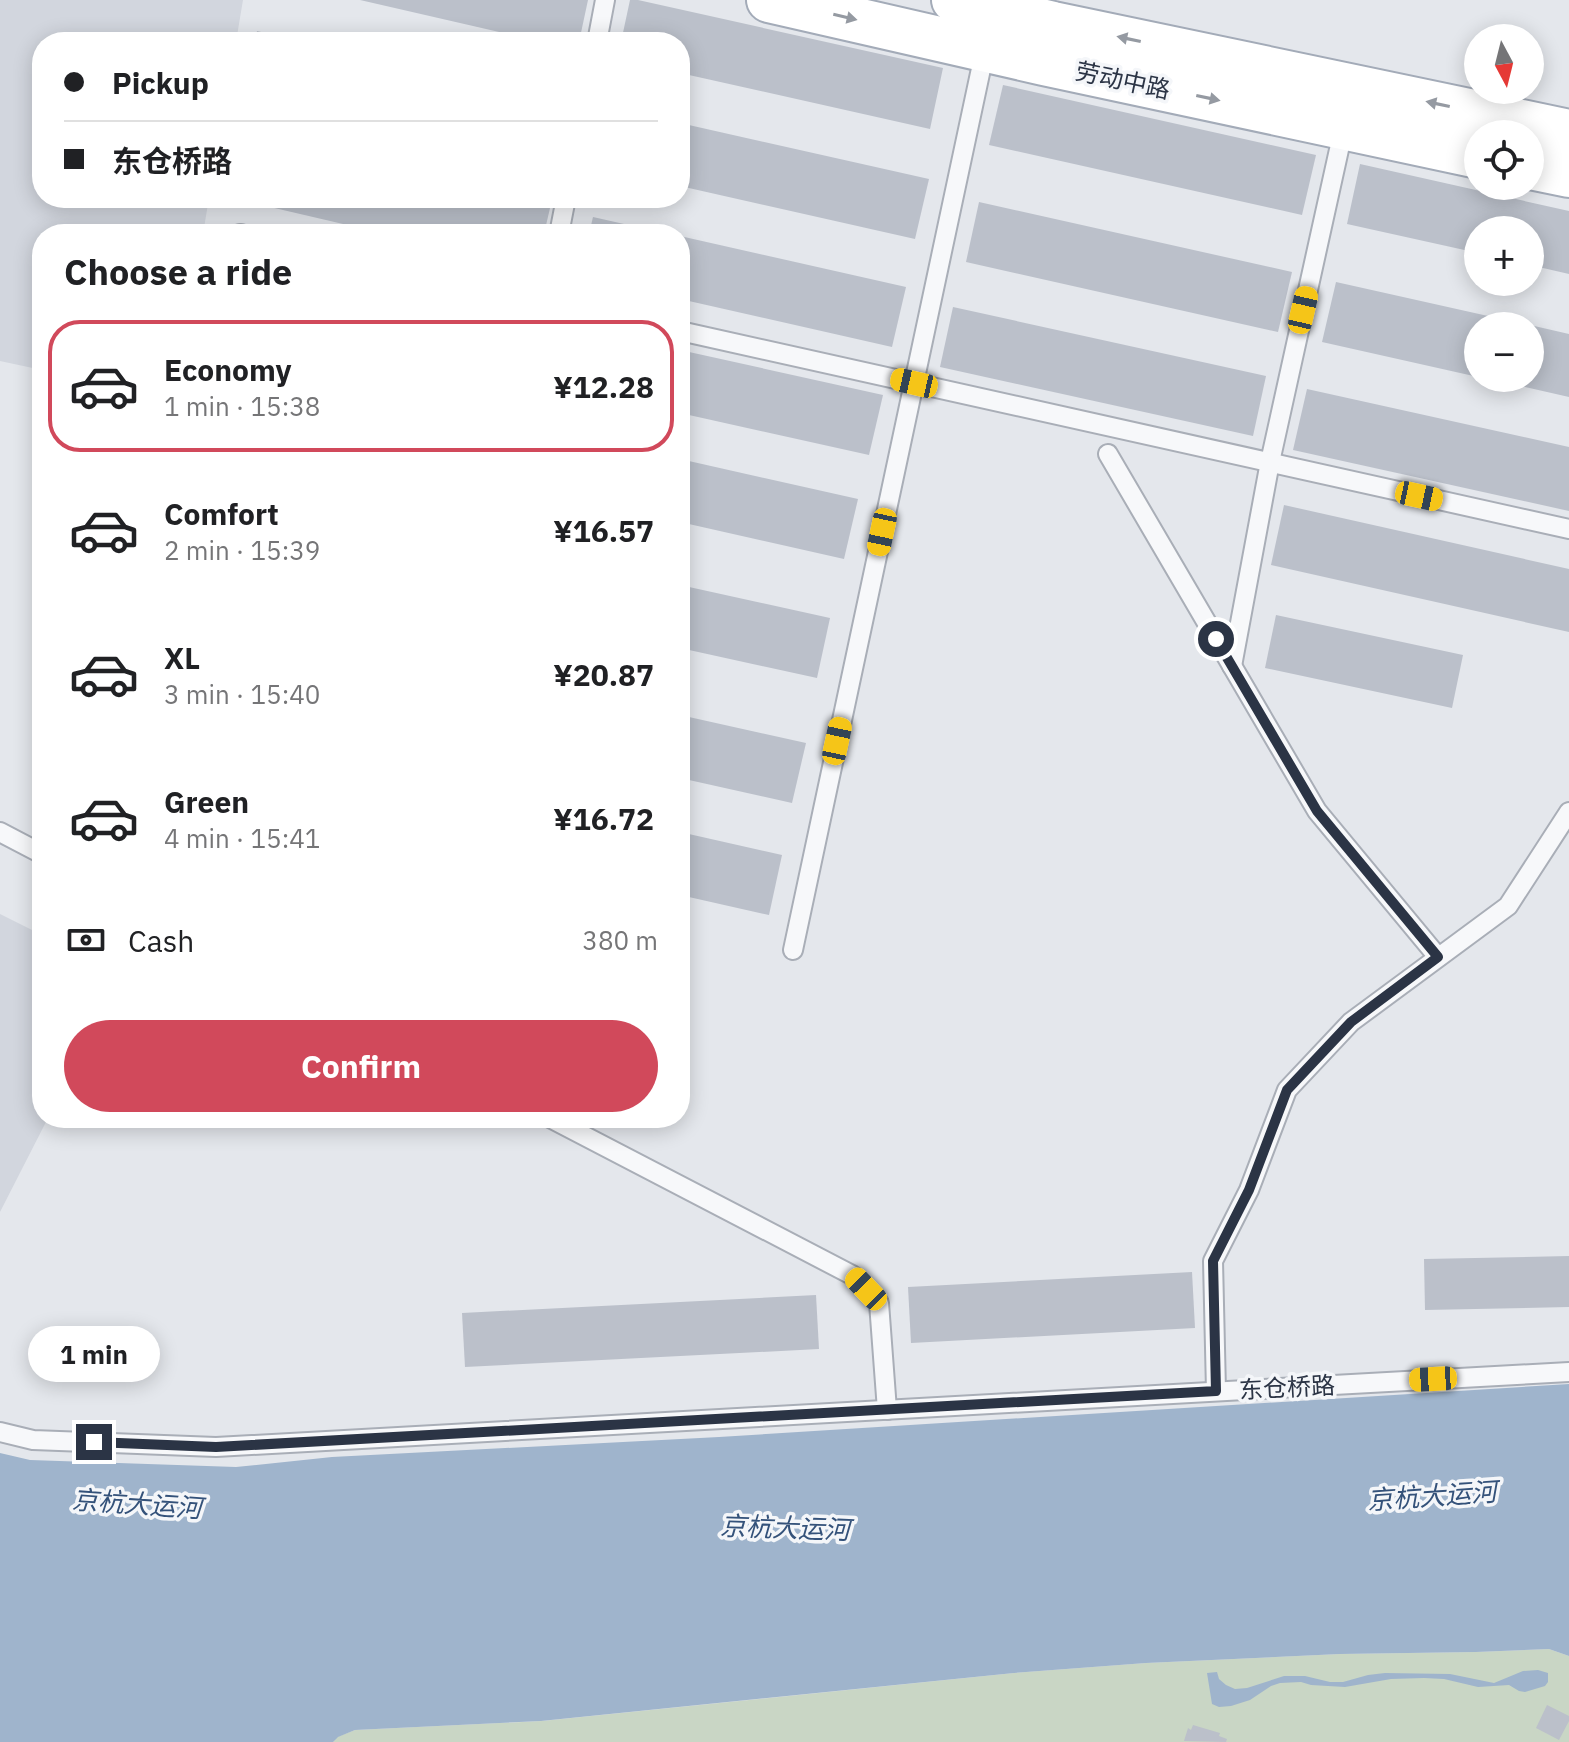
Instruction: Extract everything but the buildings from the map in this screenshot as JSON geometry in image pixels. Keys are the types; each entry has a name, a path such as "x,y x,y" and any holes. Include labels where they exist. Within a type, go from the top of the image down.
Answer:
{"main road":[{"name":"劳动中路","path":"769,0 985,50 1464,153"},
{"name":"劳动中路","path":"954,0 1053,24 1569,132"},
{"path":"1544,170 1569,175"}],"lane":[{"path":"599,32 605,0"},
{"path":"793,950 985,50"},
{"path":"1232,666 1270,462 1344,127"},
{"path":"690,333 1569,529"},
{"path":"1108,454 1317,811 1438,957"},
{"path":"1216,1391 1213,1261 1249,1190 1287,1090 1351,1022 1508,906 1569,812"},
{"path":"0,832 32,849"},
{"path":"569,1128 852,1275 879,1303 887,1410"},
{"name":"东仓桥路","path":"0,1432 33,1440 216,1447 1569,1372"}],"shaded area":[{"path":"0,0 243,0 238,32 32,32 32,208 207,208 205,224 32,224 32,368 0,361"},
{"path":"0,914 32,930 32,1128 43,1128 0,1212"}],"green space":[{"path":"1549,1649 1569,1656 1569,1742 333,1742 337,1737 355,1730 542,1721 1014,1673 1340,1654"}],"water":[{"name":"京杭大运河","path":"1569,1384 1569,1656 1549,1649 1146,1663 1014,1673 541,1721 355,1730 333,1742 0,1742 0,1453 30,1460 236,1467 332,1457 719,1437"},
{"path":"1523,1671 1548,1673 1548,1682 1545,1686 1525,1692 1509,1685 1478,1687 1424,1678 1391,1679 1345,1687 1280,1683 1250,1700 1219,1707 1212,1704 1207,1673 1217,1672 1219,1679 1235,1689 1284,1676 1343,1682 1385,1673 1450,1674 1494,1683"}],"route":[{"path":"94,1442 216,1447 1216,1391 1213,1261 1249,1190 1287,1090 1351,1022 1438,957 1317,811 1216,639"}]}
